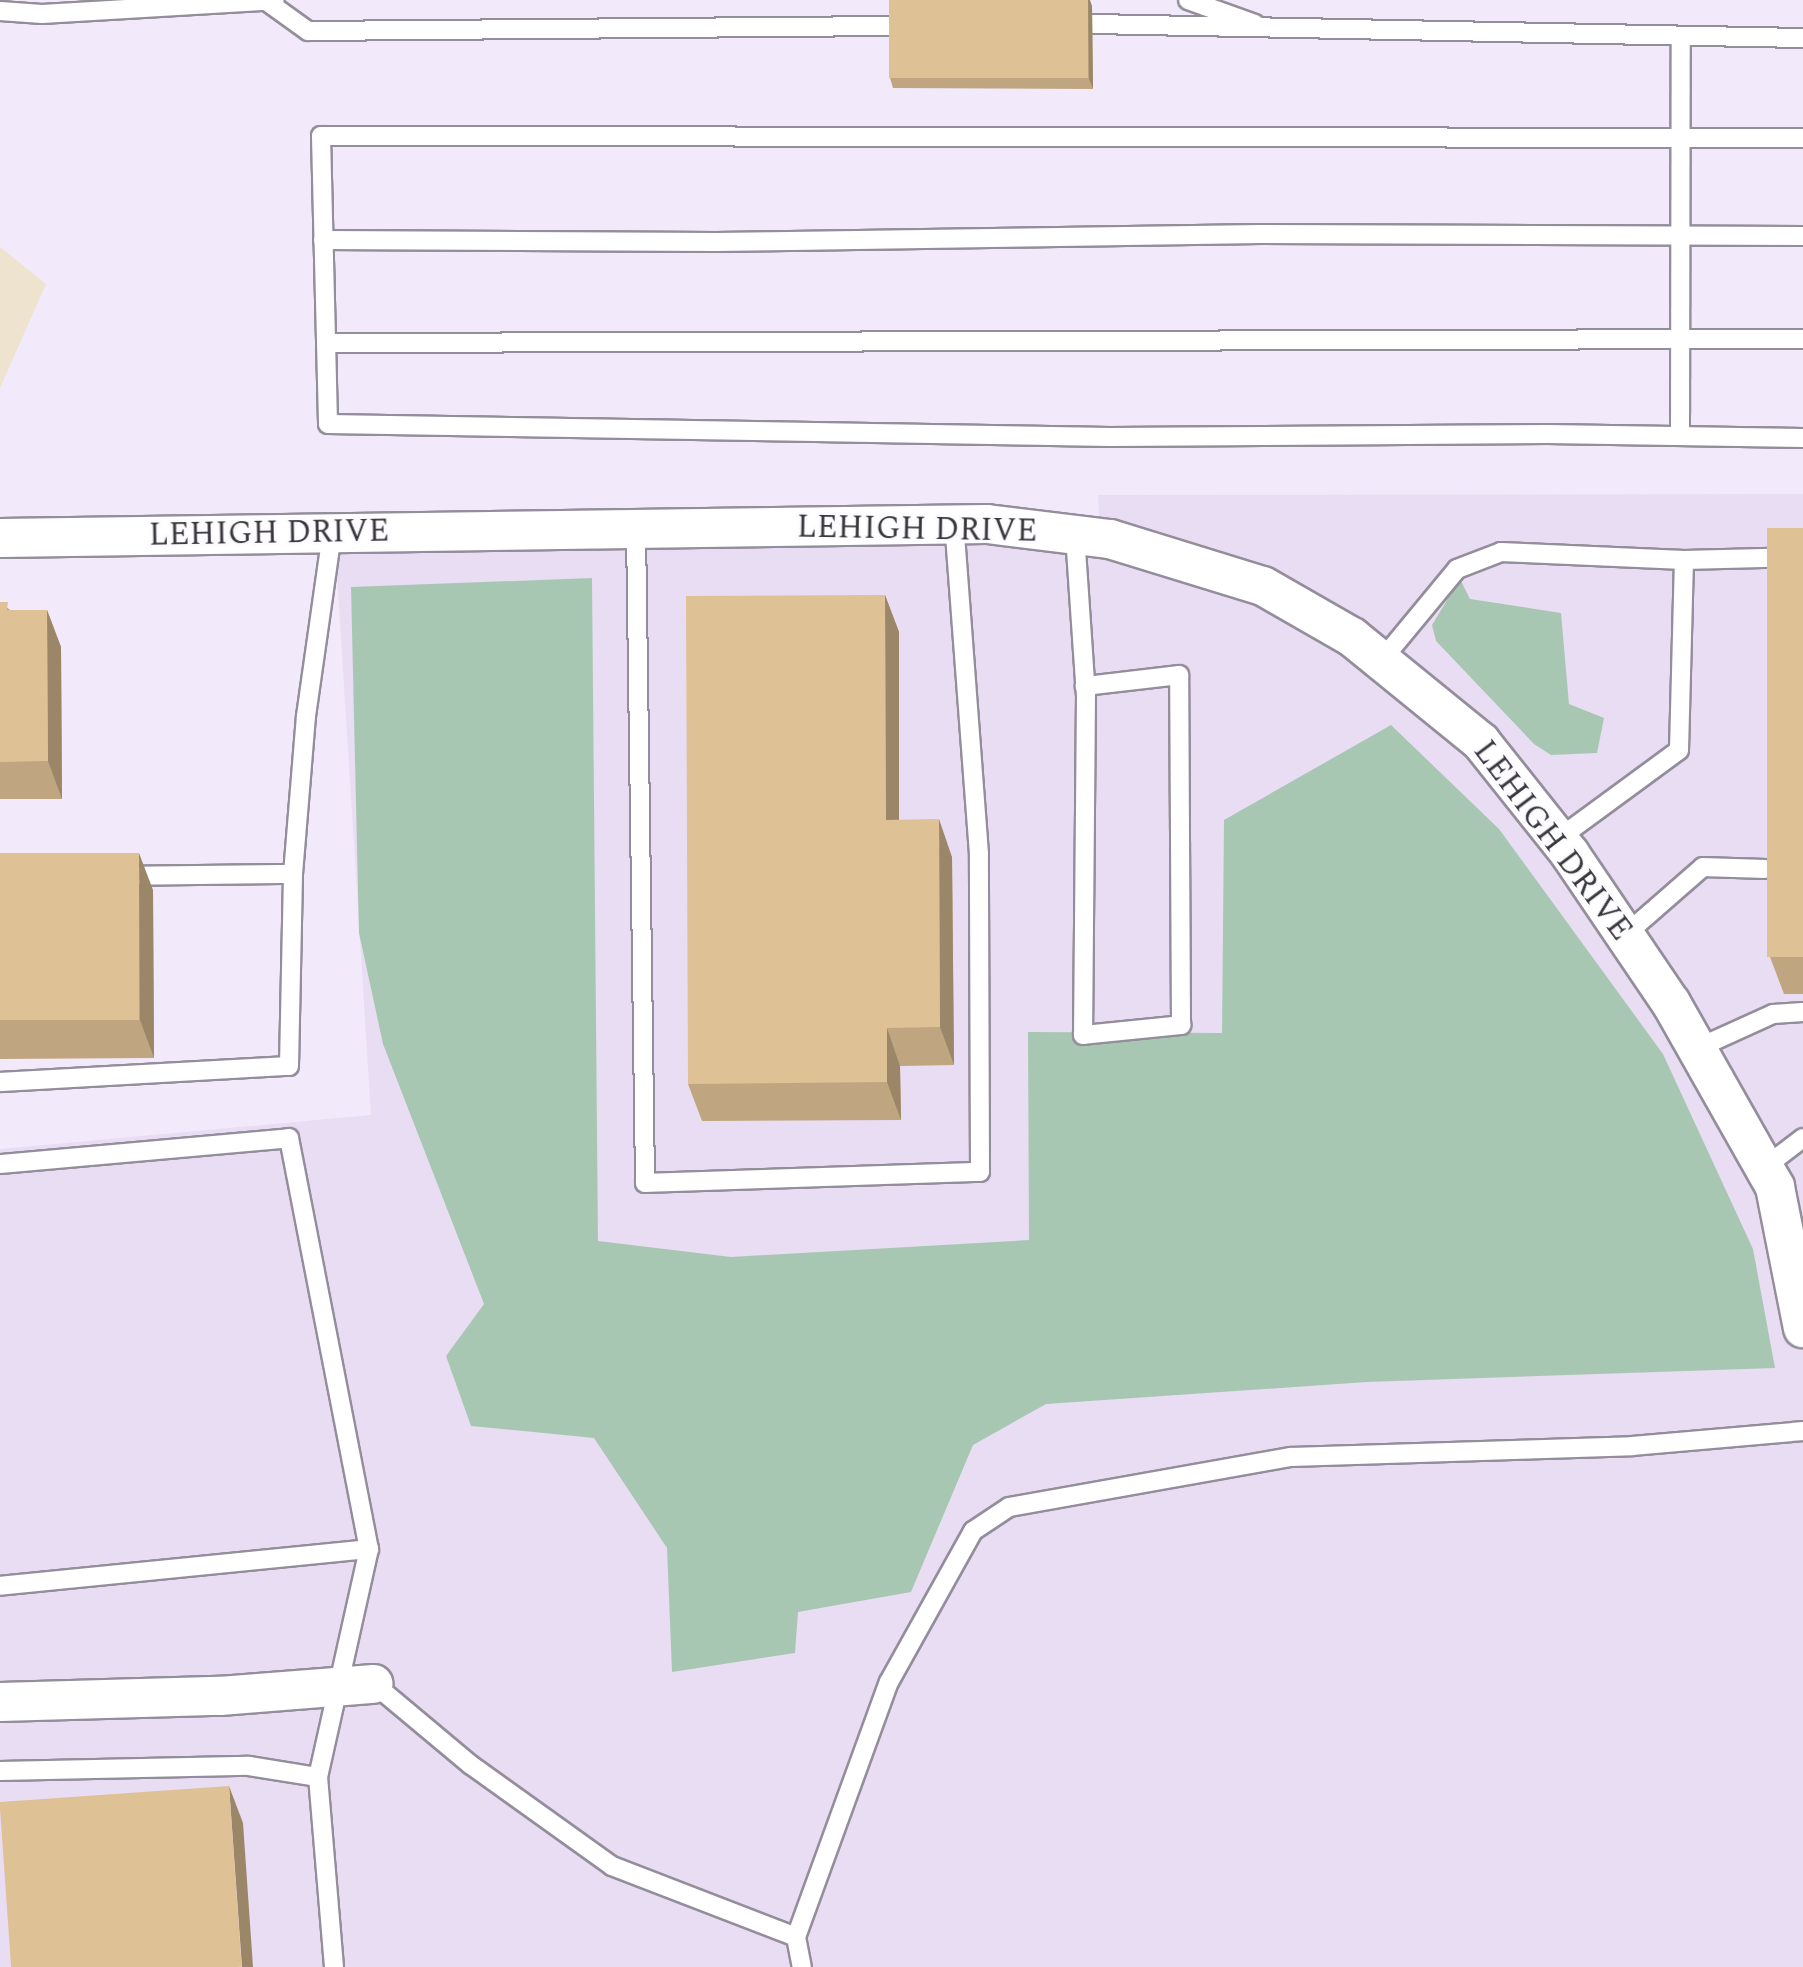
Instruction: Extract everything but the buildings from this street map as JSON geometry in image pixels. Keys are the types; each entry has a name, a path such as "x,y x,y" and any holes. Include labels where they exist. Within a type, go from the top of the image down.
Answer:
{"street":[{"name":"LEHIGH DRIVE","path":"0,538 954,525 1110,539 1263,586 1352,637 1481,742 1558,839 1698,1048 1765,1167 1775,1187 1803,1328"},
{"path":"0,1702 220,1696 358,1685"}],"lane":[{"path":"1188,0 1273,30"},
{"path":"0,11 42,14 272,1 308,31 893,26"},
{"path":"1092,24 1273,30 1803,38"},
{"path":"1680,436 1684,236 1681,36"},
{"path":"1803,138 321,136 328,424 1110,437 1803,438"},
{"path":"323,240 1803,236"},
{"path":"326,343 1803,339"},
{"path":"636,529 645,1183 980,1172 979,854 954,525"},
{"path":"0,1082 289,1066 293,874 306,716 332,534"},
{"path":"1075,535 1085,686 1083,1035 1181,1025 1179,675 1085,686"},
{"path":"1381,661 1457,569 1501,552 1684,560 1803,557"},
{"path":"1558,839 1679,750 1684,560"},
{"path":"1625,935 1703,867 1765,869"},
{"path":"108,876 293,874"},
{"path":"1698,1048 1773,1014 1803,1012"},
{"path":"0,1164 289,1138 369,1549 358,1685 318,1777 334,1967"},
{"path":"1765,1167 1803,1138"},
{"path":"802,1967 796,1937 889,1682 973,1531 1009,1507 1291,1457 1632,1446 1803,1431"},
{"path":"0,1586 369,1549"},
{"path":"358,1685 612,1866 796,1937"},
{"path":"0,1771 249,1766 318,1777"}],"shaded area":[{"path":"0,247 46,284 0,388"},
{"path":"1803,494 1803,1967 0,1967 0,1149 371,1115 335,543 1101,546 1098,495"}],"green space":[{"path":"592,578 598,1241 731,1257 1029,1240 1028,1032 1222,1033 1224,820 1391,725 1499,829 1663,1054 1753,1249 1775,1368 1367,1382 1046,1404 973,1445 911,1592 798,1612 795,1653 672,1672 667,1548 594,1438 471,1426 446,1356 484,1304 383,1044 359,933 351,587"},
{"path":"1460,579 1470,599 1561,613 1569,704 1604,718 1597,753 1551,755 1534,744 1436,641 1432,625"}]}
